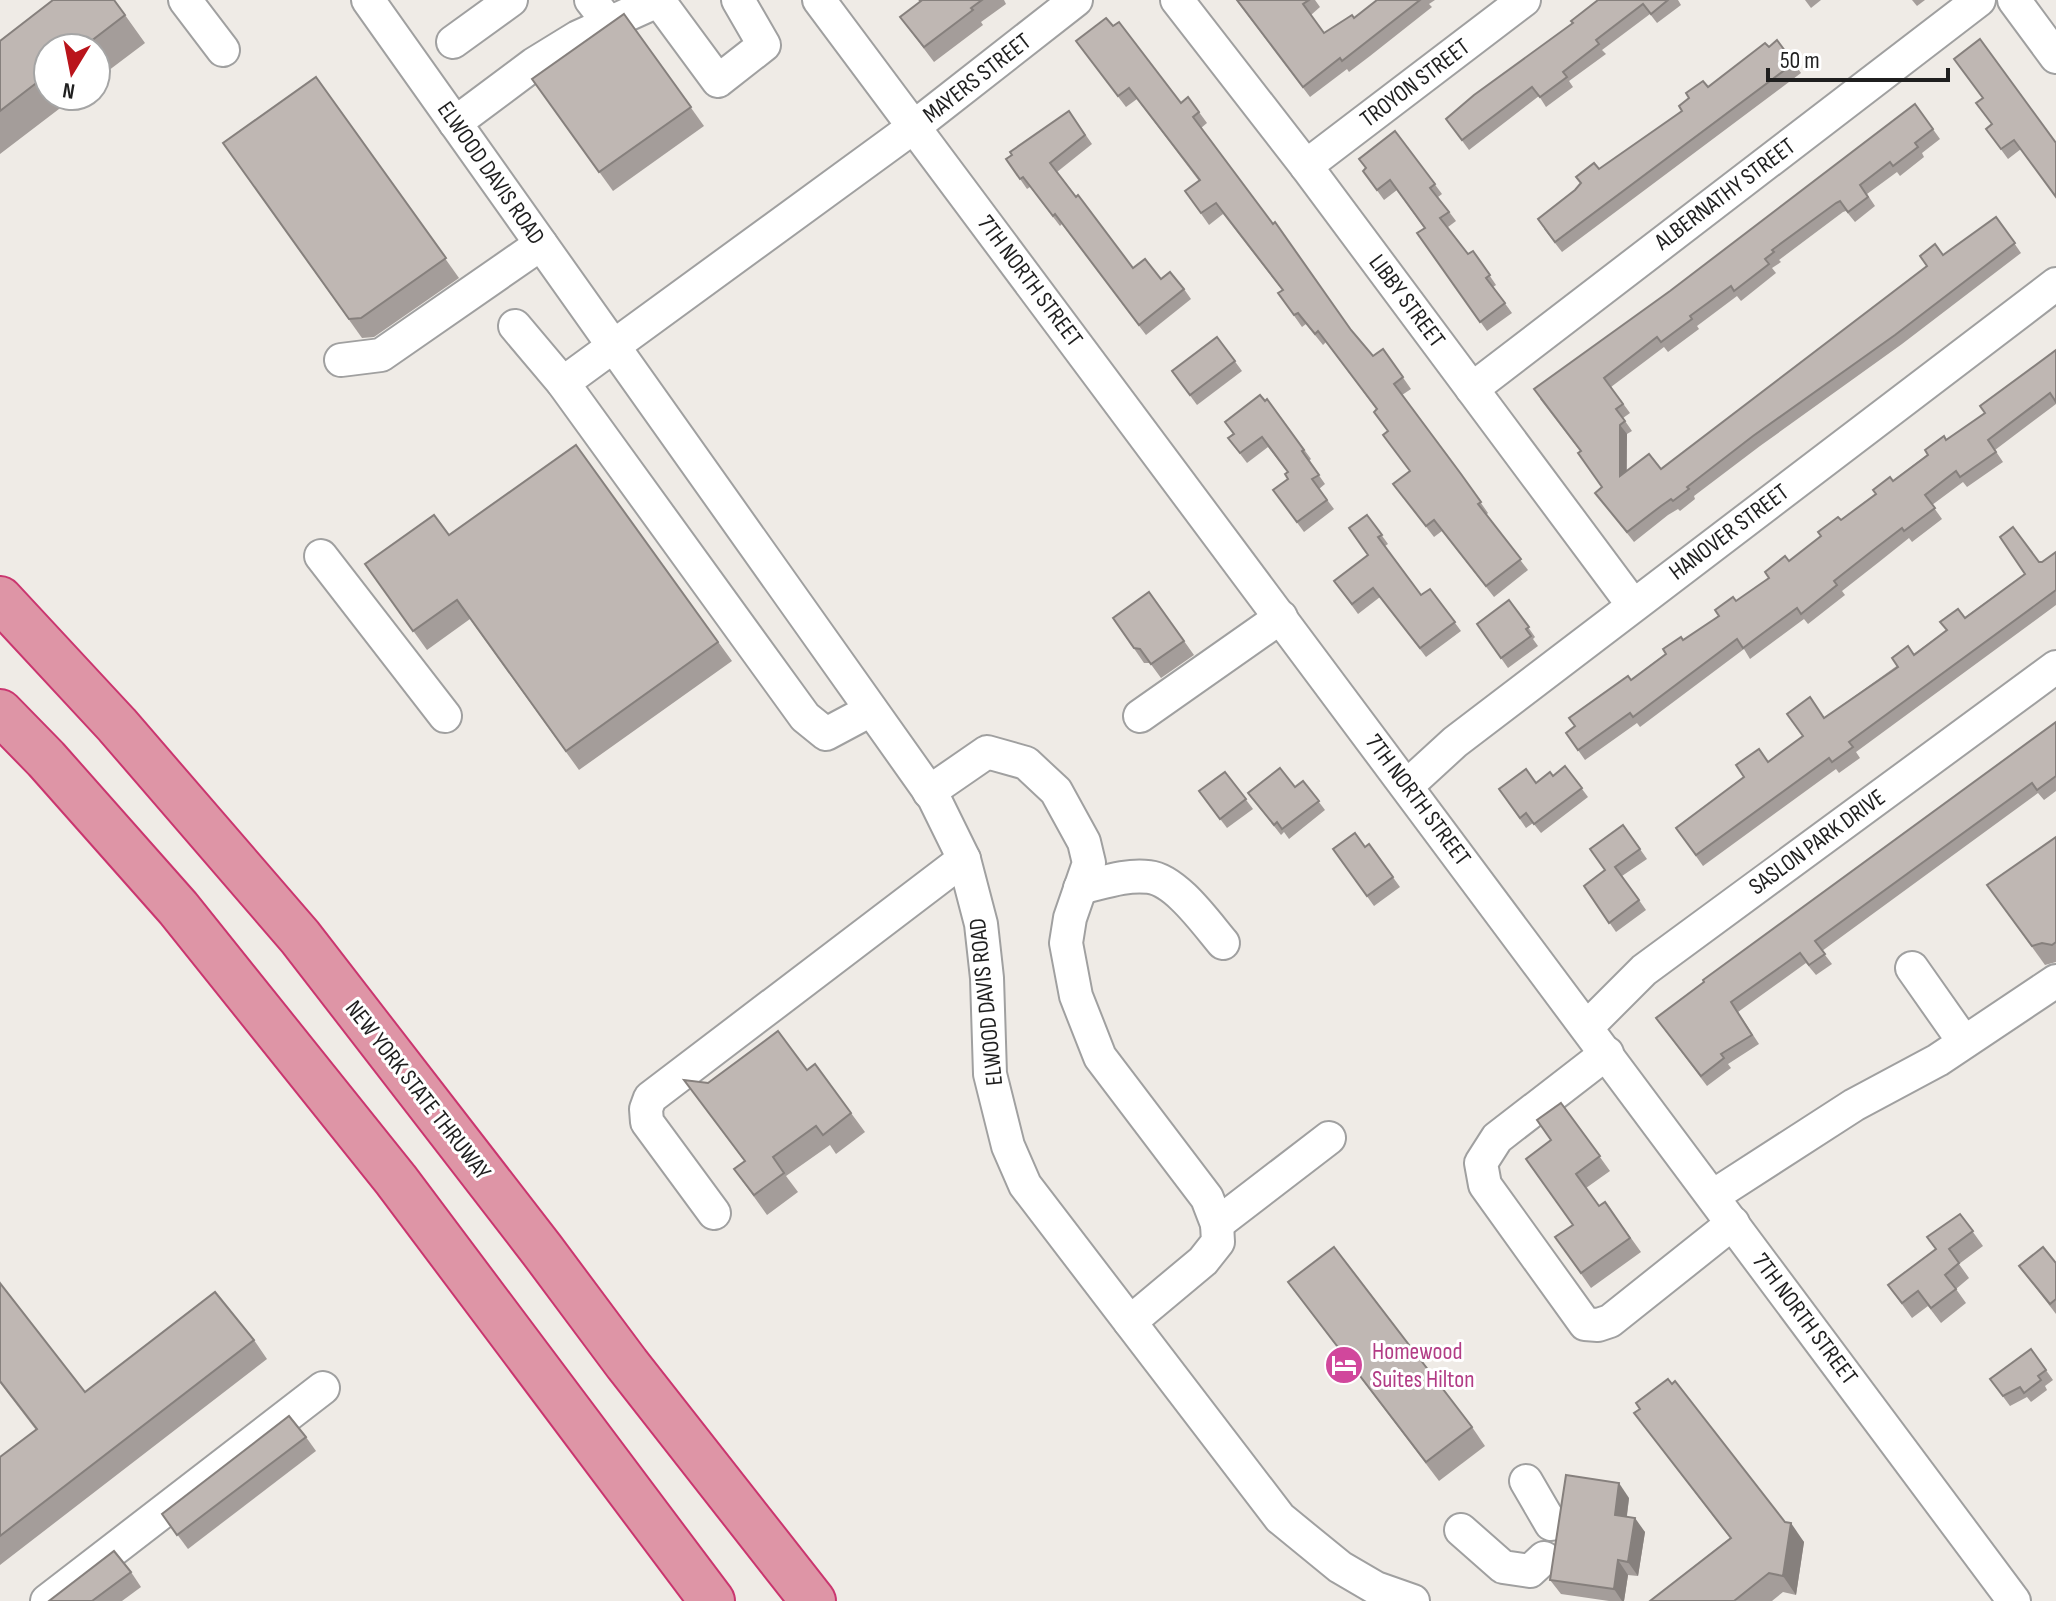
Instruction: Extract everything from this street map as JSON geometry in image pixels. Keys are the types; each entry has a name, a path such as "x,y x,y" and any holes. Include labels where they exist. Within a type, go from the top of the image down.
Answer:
{"highway":[{"name":"NEW YORK STATE THRUWAY","path":"0,599 117,725 300,937 813,1601"},
{"path":"0,712 46,759 178,908 396,1180 712,1601"}],"street":[{"path":"185,0 223,50"},
{"path":"453,42 511,0"},
{"path":"455,123 600,11 660,0 718,81 764,45 738,0"},
{"name":"7TH NORTH STREET","path":"819,0 2014,1601"},
{"name":"MAYERS STREET","path":"915,126 1076,0"},
{"name":"LIBBY STREET","path":"1177,0 1306,166 1633,605"},
{"name":"TROYON STREET","path":"1306,166 1524,0"},
{"name":"ALBERNATHY STREET","path":"1472,389 1979,0"},
{"path":"2014,0 2056,57"},
{"name":"ELWOOD DAVIS ROAD","path":"378,4 455,123 929,792 964,859 981,924 987,978 990,1074 1008,1146 1025,1185 1280,1518 1340,1567 1376,1588 1413,1601"},
{"path":"563,383 915,126"},
{"path":"341,360 381,355 541,244"},
{"name":"HANOVER STREET","path":"1407,786 1455,742 2056,284"},
{"path":"515,326 563,383 805,717 826,734 871,710"},
{"path":"321,556 445,716"},
{"path":"1140,716 1281,617"},
{"name":"SASLON PARK DRIVE","path":"1587,1027 1644,970 2056,667"},
{"path":"929,792 987,752 1026,763 1056,791 1084,842 1089,863 1070,918 1066,943 1076,996 1100,1057 1207,1198 1217,1224 1218,1242 1203,1261 1130,1322"},
{"path":"714,1213 647,1122 646,1109 650,1098 964,859"},
{"path":"1080,888 1128,877 1151,877 1184,898 1223,943"},
{"path":"1912,968 1964,1042"},
{"path":"1713,1196 1854,1105 1938,1060 2056,981"},
{"path":"1607,1053 1497,1138 1481,1163 1485,1185 1585,1324 1598,1325 1610,1321 1733,1223"},
{"path":"1217,1224 1329,1138"},
{"path":"47,1601 323,1388"},
{"path":"1526,1481 1551,1524"},
{"path":"1461,1530 1503,1567 1530,1571 1544,1558"}],"building":[{"path":"53,0 114,0 125,15 103,32 32,32 32,86 0,111 0,41"},
{"path":"919,0 982,0 924,47 900,17"},
{"path":"1237,0 1309,0 1303,4 1324,33 1352,15 1354,18 1377,0 1420,0 1342,61 1340,58 1303,87"},
{"path":"1598,0 1668,0 1651,14 1643,4 1596,40 1599,44 1563,72 1567,77 1540,97 1532,87 1462,140 1446,119 1573,23 1571,21"},
{"path":"624,14 691,107 599,172 532,79"},
{"path":"1106,18 1113,26 1119,22 1181,103 1188,97 1199,112 1193,117 1273,224 1275,222 1351,330 1373,356 1383,349 1403,377 1394,384 1481,502 1478,504 1521,559 1486,586 1434,520 1426,526 1393,484 1410,471 1383,435 1388,431 1374,412 1377,409 1318,331 1315,334 1298,313 1294,315 1278,293 1283,290 1216,203 1201,213 1185,191 1200,180 1129,88 1118,96 1076,41"},
{"path":"1980,39 2056,143 2056,197 2014,140 2001,149 1986,129 1992,124 1976,103 1983,98 1954,59"},
{"path":"1777,40 1794,63 1555,242 1538,219 1575,190 1581,183 1576,177 1594,163 1599,169 1682,111 1679,106 1689,98 1686,93 1703,81 1708,87 1765,43 1769,47"},
{"path":"316,77 446,258 361,318 349,319 223,143"},
{"path":"1915,104 1933,129 1915,143 1918,147 1893,166 1890,162 1860,185 1868,197 1848,212 1840,201 1836,203 1772,250 1774,252 1765,259 1769,264 1734,291 1731,286 1661,342 1657,337 1604,378 1623,404 1616,409 1625,421 1620,425 1620,476 1649,454 1661,469 1927,266 1920,256 1935,244 1943,255 1996,217 2015,243 1895,335 1753,436 1673,501 1671,499 1627,532 1595,493 1602,487 1578,453 1581,451 1534,389 1670,291"},
{"path":"1069,111 1085,135 1050,163 1133,268 1145,259 1161,279 1170,272 1184,289 1139,325 1055,214 1053,216 1023,177 1020,179 1006,159 1012,155 1010,152"},
{"path":"1395,131 1435,184 1430,188 1449,212 1440,218 1468,254 1473,251 1490,275 1486,278 1505,303 1480,322 1417,233 1425,228 1390,180 1377,190 1363,171 1366,168 1359,159"},
{"path":"1217,337 1235,361 1190,395 1172,371"},
{"path":"2056,350 2056,402 2050,393 1988,440 1996,452 1960,477 1956,471 1925,495 1935,508 1904,531 1902,528 1834,581 1837,585 1801,614 1797,608 1743,648 1737,639 1633,717 1630,713 1578,750 1566,733 1575,726 1569,718 1628,676 1631,680 1666,654 1663,649 1681,637 1683,640 1719,616 1715,610 1733,597 1736,601 1769,578 1765,572 1785,556 1789,561 1821,536 1818,532 1838,517 1841,520 1876,494 1873,490 1890,477 1893,481 1928,455 1925,450 1944,436 1946,440 1985,413 1980,406"},
{"path":"1260,395 1265,401 1267,399 1304,450 1319,475 1312,479 1327,500 1297,522 1273,490 1288,479 1285,474 1288,472 1262,437 1240,453 1228,438 1234,434 1225,422"},
{"path":"576,445 718,642 566,751 457,600 413,631 365,564 434,515 449,535"},
{"path":"1367,515 1382,535 1378,537 1421,595 1430,589 1455,622 1420,648 1373,588 1352,604 1334,581 1368,555 1349,528"},
{"path":"2013,527 2039,562 2056,552 2056,590 1849,742 1853,747 1832,762 1829,758 1696,855 1676,828 1744,777 1736,765 1759,749 1768,762 1803,736 1787,714 1810,697 1824,718 1898,667 1892,658 1908,646 1914,655 1947,630 1940,622 1958,609 1965,618 2025,574 2000,537"},
{"path":"1149,592 1184,641 1151,664 1140,649 1134,648 1113,618"},
{"path":"1509,600 1529,627 1526,629 1531,636 1501,658 1477,624"},
{"path":"2056,722 2056,776 2037,790 2032,783 1815,941 1825,954 1809,965 1800,953 1731,1002 1752,1035 1721,1054 1724,1058 1701,1076 1656,1018 1703,980"},
{"path":"1565,766 1582,788 1534,824 1526,813 1520,818 1499,789 1526,769 1536,783 1550,772 1553,776"},
{"path":"1280,768 1295,787 1303,781 1319,801 1282,829 1277,822 1274,825 1248,793"},
{"path":"1225,772 1246,799 1220,819 1199,791"},
{"path":"1623,825 1640,849 1615,867 1639,900 1609,923 1584,886 1605,870 1590,849"},
{"path":"1355,833 1365,847 1369,844 1393,877 1367,896 1333,849"},
{"path":"2056,837 2056,942 2032,946 1987,885"},
{"path":"778,1031 807,1070 815,1064 851,1113 823,1135 816,1126 773,1157 784,1173 754,1195 734,1169 745,1161 684,1080 708,1083"},
{"path":"1561,1103 1600,1156 1576,1174 1599,1206 1605,1202 1630,1238 1581,1273 1555,1237 1573,1225 1526,1159 1551,1140 1537,1120"},
{"path":"1960,1214 1973,1231 1949,1249 1959,1263 1945,1275 1956,1289 1931,1308 1918,1291 1902,1303 1888,1285 1936,1249 1927,1237"},
{"path":"1334,1247 1472,1427 1426,1462 1288,1282"},
{"path":"2043,1247 2056,1263 2056,1299 2050,1304 2019,1266"},
{"path":"0,1283 85,1392 215,1292 254,1340 0,1536 0,1457 37,1429 0,1381"},
{"path":"2031,1349 2046,1370 2038,1376 2041,1380 2024,1393 2020,1387 2003,1396 1990,1379"},
{"path":"1668,1379 1672,1384 1675,1381 1785,1522 1791,1523 1783,1576 1769,1573 1734,1601 1650,1601 1731,1538 1634,1413 1640,1409 1636,1403"},
{"path":"289,1416 306,1437 177,1535 162,1514"},
{"path":"1566,1475 1619,1483 1615,1515 1635,1518 1628,1562 1618,1560 1614,1589 1550,1580"},
{"path":"114,1551 131,1572 92,1601 49,1601"}],"place":[{"name":"Homewood Suites Hilton","path":"1344,1365"}]}
